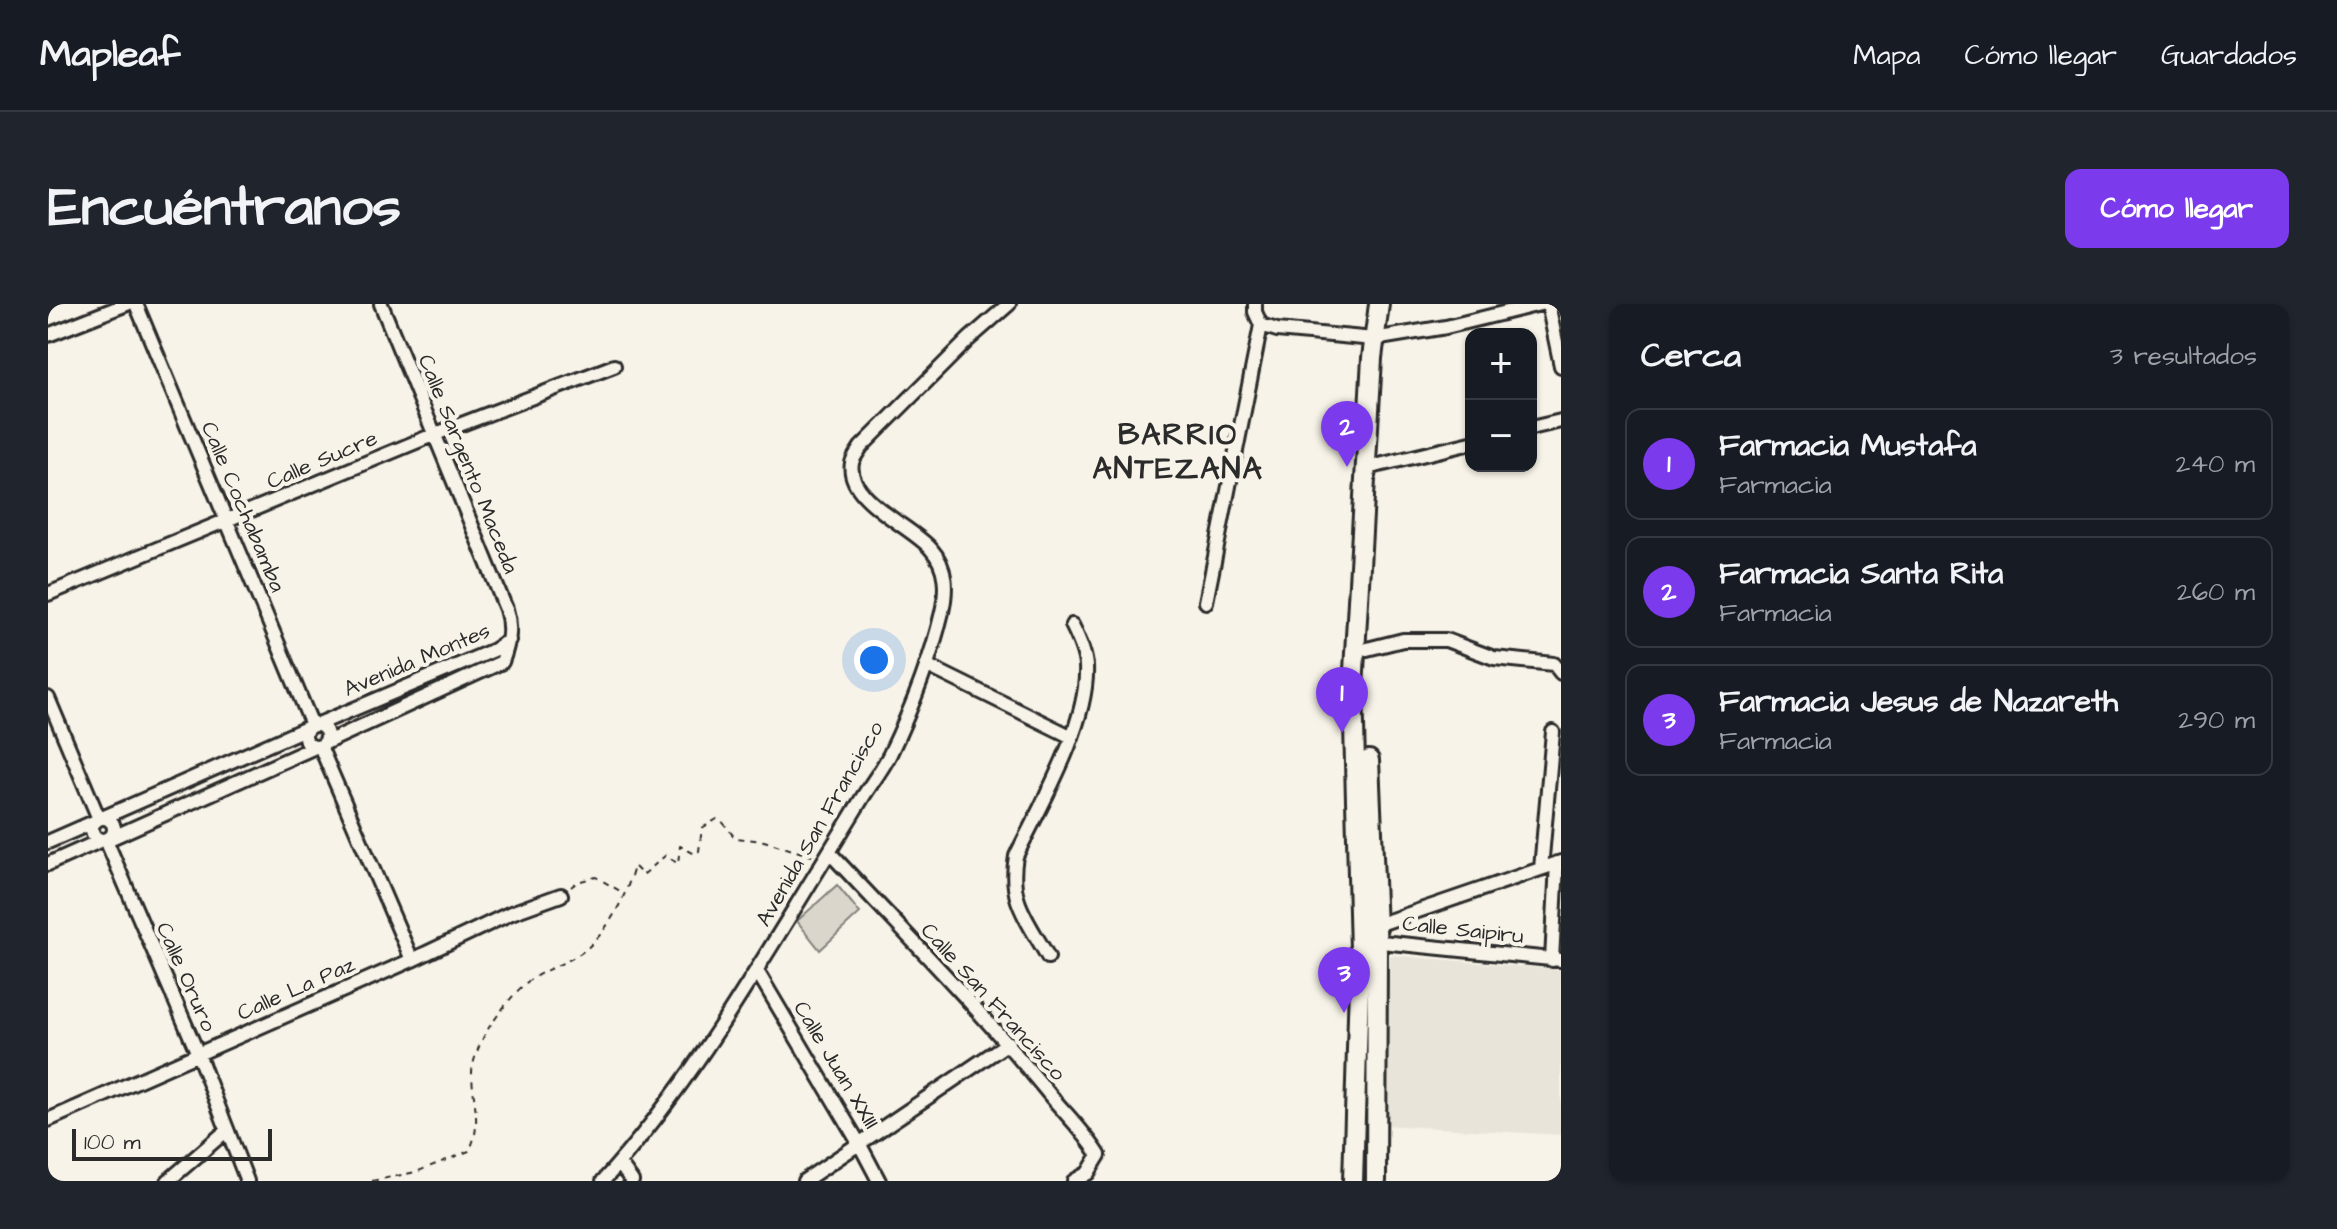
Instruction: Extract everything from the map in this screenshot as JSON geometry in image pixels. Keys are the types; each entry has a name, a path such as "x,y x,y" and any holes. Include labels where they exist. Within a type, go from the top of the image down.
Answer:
{"main road":[{"path":"1376,1181 1368,934 1366,687 1383,338 1379,304"},
{"path":"1353,1181 1368,934 1353,688 1388,304"}],"street":[{"path":"48,335 127,304"},
{"name":"Calle Cochabamba","path":"136,304 312,726"},
{"name":"Calle Sargento Maceda","path":"381,304 506,609 509,640"},
{"name":"Avenida San Francisco","path":"603,1181 654,1123 738,1003 889,755 926,665 946,589 943,568 932,550 918,535 889,519 862,493 852,462 861,447 969,339 1009,304"},
{"path":"1206,602 1261,325 1255,304"},
{"path":"1261,325 1277,330 1383,338 1540,304"},
{"path":"1548,304 1561,366"},
{"name":"Calle Sucre","path":"48,594 433,435 614,366"},
{"path":"1537,427 1561,421"},
{"path":"1375,466 1465,444"},
{"path":"1048,957 1016,898 1013,874 1016,856 1072,737 1082,701 1086,665 1072,625"},
{"name":"Avenida Montes","path":"48,842 494,650 509,640"},
{"name":"Avenida Montes","path":"48,864 502,662 509,640"},
{"path":"1367,649 1403,640 1446,640 1494,658 1554,664 1561,673"},
{"path":"926,665 1072,737"},
{"path":"48,698 99,819"},
{"path":"312,726 326,729 327,736 320,745 306,741 305,733 312,726"},
{"path":"1541,869 1553,732"},
{"path":"320,745 412,960"},
{"name":"Calle Oruro","path":"99,819 92,831 95,837 105,840 198,1054 247,1181"},
{"name":"Calle San Francisco","path":"827,856 1008,1043 1084,1130 1099,1155 1088,1173 1074,1181"},
{"path":"1368,934 1559,863 1557,960"},
{"name":"Calle La Paz","path":"48,1120 412,960 511,913 561,895"},
{"name":"Calle Saipiru","path":"1368,934 1557,960"},
{"name":"Calle Juan XXIII","path":"757,971 879,1181"},
{"path":"804,1181 1008,1043"},
{"path":"168,1181 226,1131"},
{"path":"619,1163 632,1181"}],"path":[{"path":"372,1181 416,1172 469,1151 476,1138 477,1125 473,1064 488,1029 526,983 584,951 609,922 623,892 628,888 634,866 643,875 666,855 678,864 680,846 695,854 699,851 702,828 717,819 735,838 764,841 827,856"},
{"path":"561,895 577,882 591,877 623,892"}],"shaded area":[{"path":"837,885 860,913 820,950 797,921"},
{"path":"1390,955 1561,970 1561,1135 1384,1125"}],"place":[{"name":"Farmacia Santa Rita","path":"1347,467"},
{"name":"Farmacia Mustafa","path":"1342,733"},
{"name":"Farmacia Jesus de Nazareth","path":"1344,1013"}],"district":[{"name":"BARRIO ANTEZANA","path":"1178,452"}]}
